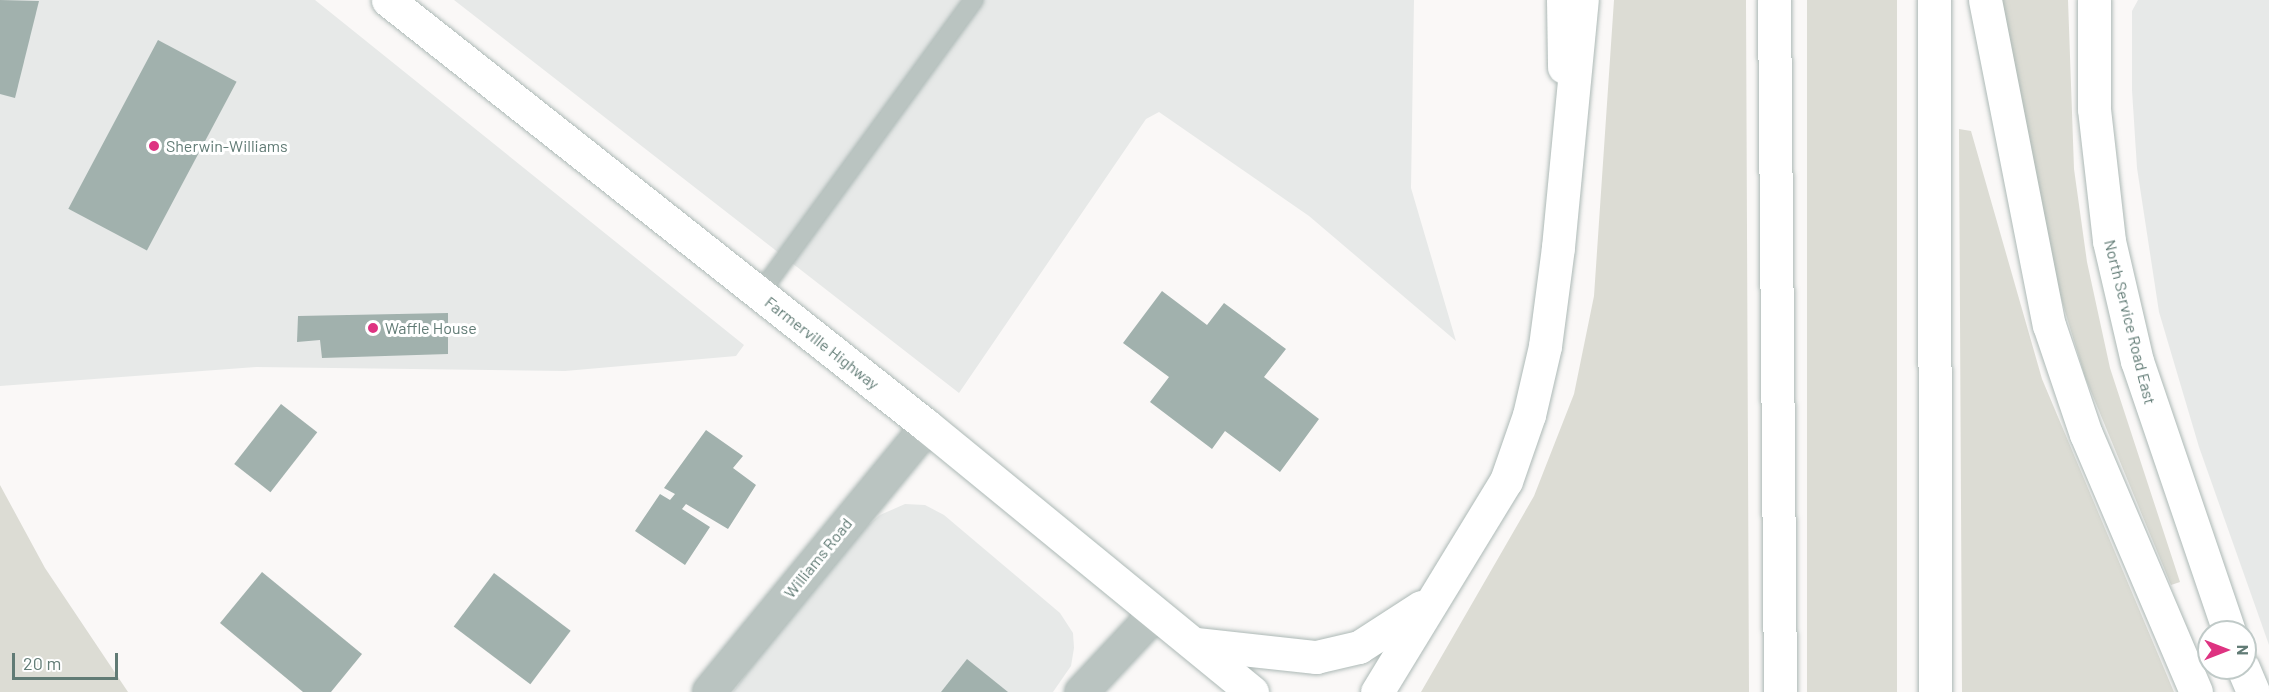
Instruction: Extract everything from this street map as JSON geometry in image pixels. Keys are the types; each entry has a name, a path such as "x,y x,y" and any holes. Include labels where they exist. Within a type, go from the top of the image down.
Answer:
{"main road":[{"name":"Farmerville Highway","path":"388,0 927,426 1252,692"},
{"path":"1563,0 1566,153"},
{"path":"1377,692 1506,481 1528,415 1545,346 1582,0"},
{"path":"1774,0 1780,692"},
{"path":"1934,0 1935,692"},
{"path":"1985,0 2049,325 2086,434 2196,692"},
{"name":"North Service Road East","path":"2094,0 2094,109 2109,241 2137,362 2225,620"},
{"path":"1196,644 1316,657 1359,647 1435,597"}],"street":[{"name":"Williams Road","path":"709,691 927,426"},
{"path":"1081,692 1155,613"}],"lane":[{"path":"760,293 974,0"}],"shaded area":[{"path":"0,0 315,0 744,345 736,356 565,371 256,367 0,386"},
{"path":"454,0 1414,0 1411,188 1456,341 1309,216 1159,112 1146,119 959,393"},
{"path":"1614,0 1746,0 1749,692 1421,692 1534,496 1574,394 1594,296"},
{"path":"1807,0 1897,0 1897,692 1807,692"},
{"path":"1993,0 2068,0 2074,169 2087,262 2110,368 2180,582 2171,585 2085,377 2027,186"},
{"path":"2138,0 2269,0 2269,645 2199,447 2159,312 2137,168 2132,90 2132,11"},
{"path":"1959,129 1971,131 2042,379 2174,692 1962,692"},
{"path":"0,485 45,568 128,692 0,692"},
{"path":"905,504 925,505 944,515 1060,613 1073,633 1074,648 1071,666 1053,692 733,692 832,556 880,515"}],"building":[{"path":"0,0 39,1 15,98 0,94"},
{"name":"Sherwin-Williams","path":"158,40 237,82 147,250 68,209"},
{"path":"1162,291 1207,325 1224,303 1286,349 1264,377 1319,419 1280,472 1225,431 1212,449 1150,402 1169,377 1123,343"},
{"name":"Waffle House","path":"448,313 448,354 322,358 320,340 297,342 298,316"},
{"path":"281,404 317,432 270,492 234,464"},
{"path":"706,430 743,456 733,468 756,485 728,529 686,504 682,509 710,527 685,565 635,531 660,494 670,500 675,494 664,488"},
{"path":"262,572 362,654 331,692 303,692 220,623"},
{"path":"494,573 571,631 530,684 454,627"},
{"path":"967,659 1008,692 941,692"}],"place":[{"name":"Sherwin-Williams","path":"154,146"},
{"name":"Waffle House","path":"373,328"}]}
